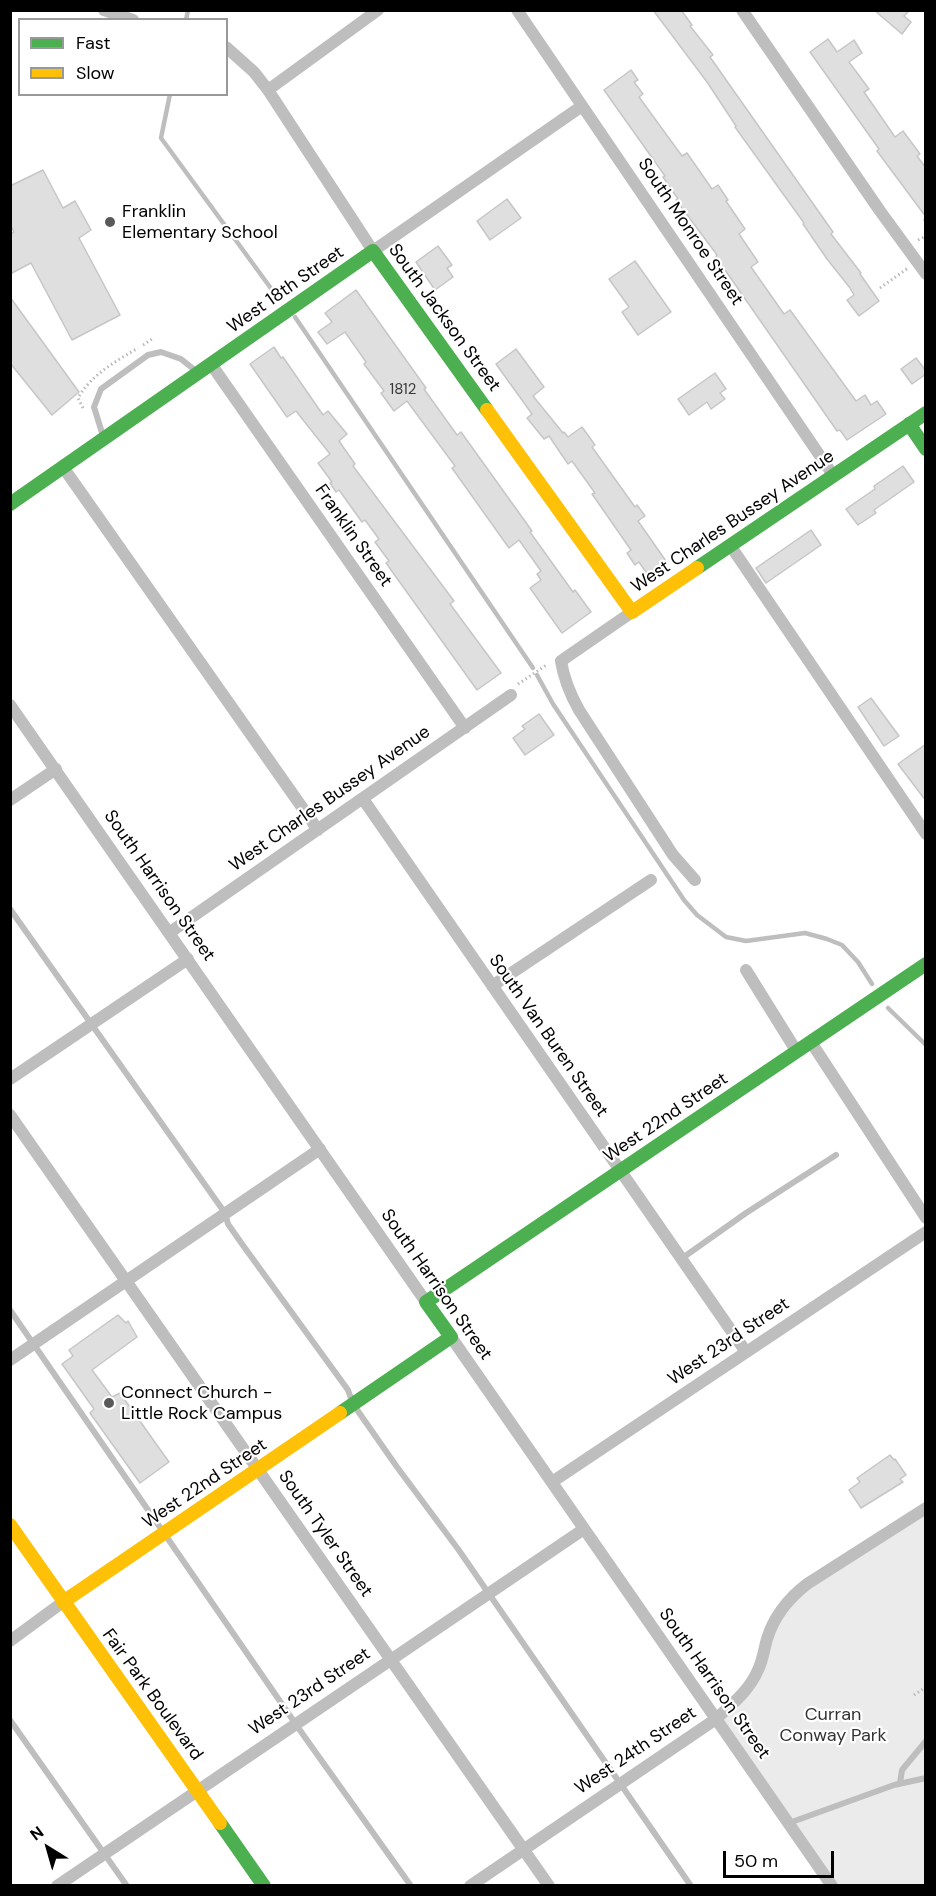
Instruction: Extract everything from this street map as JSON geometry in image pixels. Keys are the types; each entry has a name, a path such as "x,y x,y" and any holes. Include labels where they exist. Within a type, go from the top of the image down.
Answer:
{"street":[{"path":"104,10 127,18"},
{"name":"South Monroe Street","path":"517,10 833,475"},
{"path":"742,10 879,211 926,274"},
{"path":"268,90 371,12"},
{"name":"South Jackson Street","path":"228,49 254,72 268,90 373,251 632,612"},
{"name":"West 18th Street","path":"10,504 582,106"},
{"name":"Franklin Street","path":"211,364 465,728"},
{"name":"West Charles Bussey Avenue","path":"695,880 673,855 579,710 568,690 561,661 926,413"},
{"path":"909,424 926,449"},
{"path":"63,467 318,830"},
{"path":"730,545 926,834"},
{"name":"West Charles Bussey Avenue","path":"170,933 511,695"},
{"name":"South Harrison Street","path":"10,705 832,1886"},
{"path":"10,800 56,769"},
{"name":"South Van Buren Street","path":"363,799 746,1352"},
{"path":"492,986 651,880"},
{"path":"10,1079 188,959"},
{"name":"West 22nd Street","path":"426,1302 926,964"},
{"path":"746,970 797,1052"},
{"path":"811,1042 926,1218"},
{"name":"South Tyler Street","path":"10,1115 549,1886"},
{"path":"10,1360 320,1149"},
{"name":"West 23rd Street","path":"552,1482 926,1232"},
{"name":"West 22nd Street","path":"10,1641 63,1602 451,1337"},
{"name":"West 24th Street","path":"470,1886 716,1719 744,1693 758,1671 774,1622 791,1597 807,1584 926,1508"},
{"name":"Fair Park Boulevard","path":"10,1524 264,1886"},
{"name":"West 23rd Street","path":"57,1886 584,1529"}],"lane":[{"path":"103,439 94,407 101,389 148,355 162,352 181,359 198,373"},
{"path":"10,909 225,1213 228,1224 242,1245 348,1390 354,1404 692,1886"},
{"path":"681,1259 746,1213 836,1155"},
{"path":"10,1310 411,1886"},
{"path":"10,1720 127,1886"},
{"path":"900,1783 902,1770 926,1741"},
{"path":"789,1823 900,1783 926,1778"}],"path":[{"path":"880,288 917,262"},
{"path":"529,677 540,669"},
{"path":"914,1695 926,1687"}],"green space":[{"name":"Curran Conway Park","path":"925,1508 925,1885 832,1885 716,1719 744,1693 786,1604"}],"building":[{"path":"653,10 681,10 692,25 690,26 713,55 710,57 833,232 831,234 861,273 879,301 859,316 847,300 854,295 850,288 827,259 735,127 707,82"},
{"path":"874,10 910,10 904,16 911,22 902,34"},
{"path":"828,39 837,52 854,40 862,53 849,62 869,89 864,92 895,137 903,131 920,154 917,156 926,168 926,217 877,151 879,149 810,52"},
{"path":"631,70 638,80 634,82 643,94 639,97 682,156 687,153 712,189 718,185 728,200 726,201 745,229 739,234 758,262 751,267 784,314 790,310 856,401 865,395 871,405 877,401 886,414 847,440 840,430 837,431 716,257 717,255 676,200 678,199 663,177 665,176 604,90"},
{"name":"Franklin Elementary School","path":"43,170 63,208 75,201 91,230 79,238 120,315 72,340 31,263 10,274 10,234 14,232 10,224 10,186"},
{"path":"507,199 521,218 490,240 477,221"},
{"path":"438,246 452,265 447,268 453,277 435,290 416,262"},
{"path":"635,261 671,312 638,335 622,312 629,307 609,279"},
{"path":"356,290 457,435 461,432 573,592 575,590 591,612 562,633 530,588 541,580 537,574 541,571 519,540 509,548 452,468 455,466 407,401 394,411 381,393 384,391 345,332 327,344 318,332 332,322 325,313"},
{"path":"10,297 79,392 52,415 10,363"},
{"path":"274,347 323,415 328,411 347,434 339,441 355,464 353,466 454,601 450,604 501,673 477,690 386,563 389,561 375,542 379,539 365,520 362,522 339,490 336,492 330,483 332,482 318,463 330,454 296,411 287,417 250,364"},
{"path":"516,349 544,387 533,396 568,437 582,427 595,445 592,447 635,507 637,505 645,516 638,521 666,561 647,574 639,562 635,565 627,553 631,550 572,461 568,464 549,436 544,439 527,418 532,414 496,364"},
{"path":"916,358 926,374 912,384 901,369"},
{"path":"715,373 726,389 720,393 725,399 711,409 707,402 689,415 678,399"},
{"path":"903,466 914,482 874,510 876,513 858,525 846,509"},
{"path":"811,530 821,545 766,583 756,568"},
{"path":"871,698 899,736 884,746 858,707"},
{"path":"539,714 554,735 525,755 513,738 525,729 522,726"},
{"path":"926,744 926,801 898,764"},
{"name":"Connect Church - Little Rock Campus","path":"118,1315 126,1323 128,1321 137,1337 92,1370 112,1397 120,1393 169,1462 140,1483 90,1413 94,1409 62,1364 73,1356 69,1350"},
{"path":"890,1455 906,1475 900,1479 903,1482 861,1508 849,1490 860,1482 857,1478"}],"waterway":[{"path":"186,18 188,10"},
{"path":"170,96 161,138 278,298"},
{"path":"295,317 533,668"},
{"path":"537,675 553,704 684,900 697,915 726,937 746,941 805,933 827,939 842,945 858,962 872,984"},
{"path":"888,1008 926,1045"}],"traffic: fast":[{"path":"10,504 373,251 487,410"},
{"path":"697,568 926,413"},
{"path":"909,424 926,449"},
{"path":"340,1413 451,1337 426,1302 926,964"},
{"path":"220,1823 264,1886"}],"traffic: slow":[{"path":"487,410 632,612 697,568"},
{"path":"63,1602 340,1413"},
{"path":"10,1525 220,1823"}],"place":[{"name":"Franklin Elementary School","path":"110,222"},
{"name":"Connect Church - Little Rock Campus","path":"109,1403"}]}
